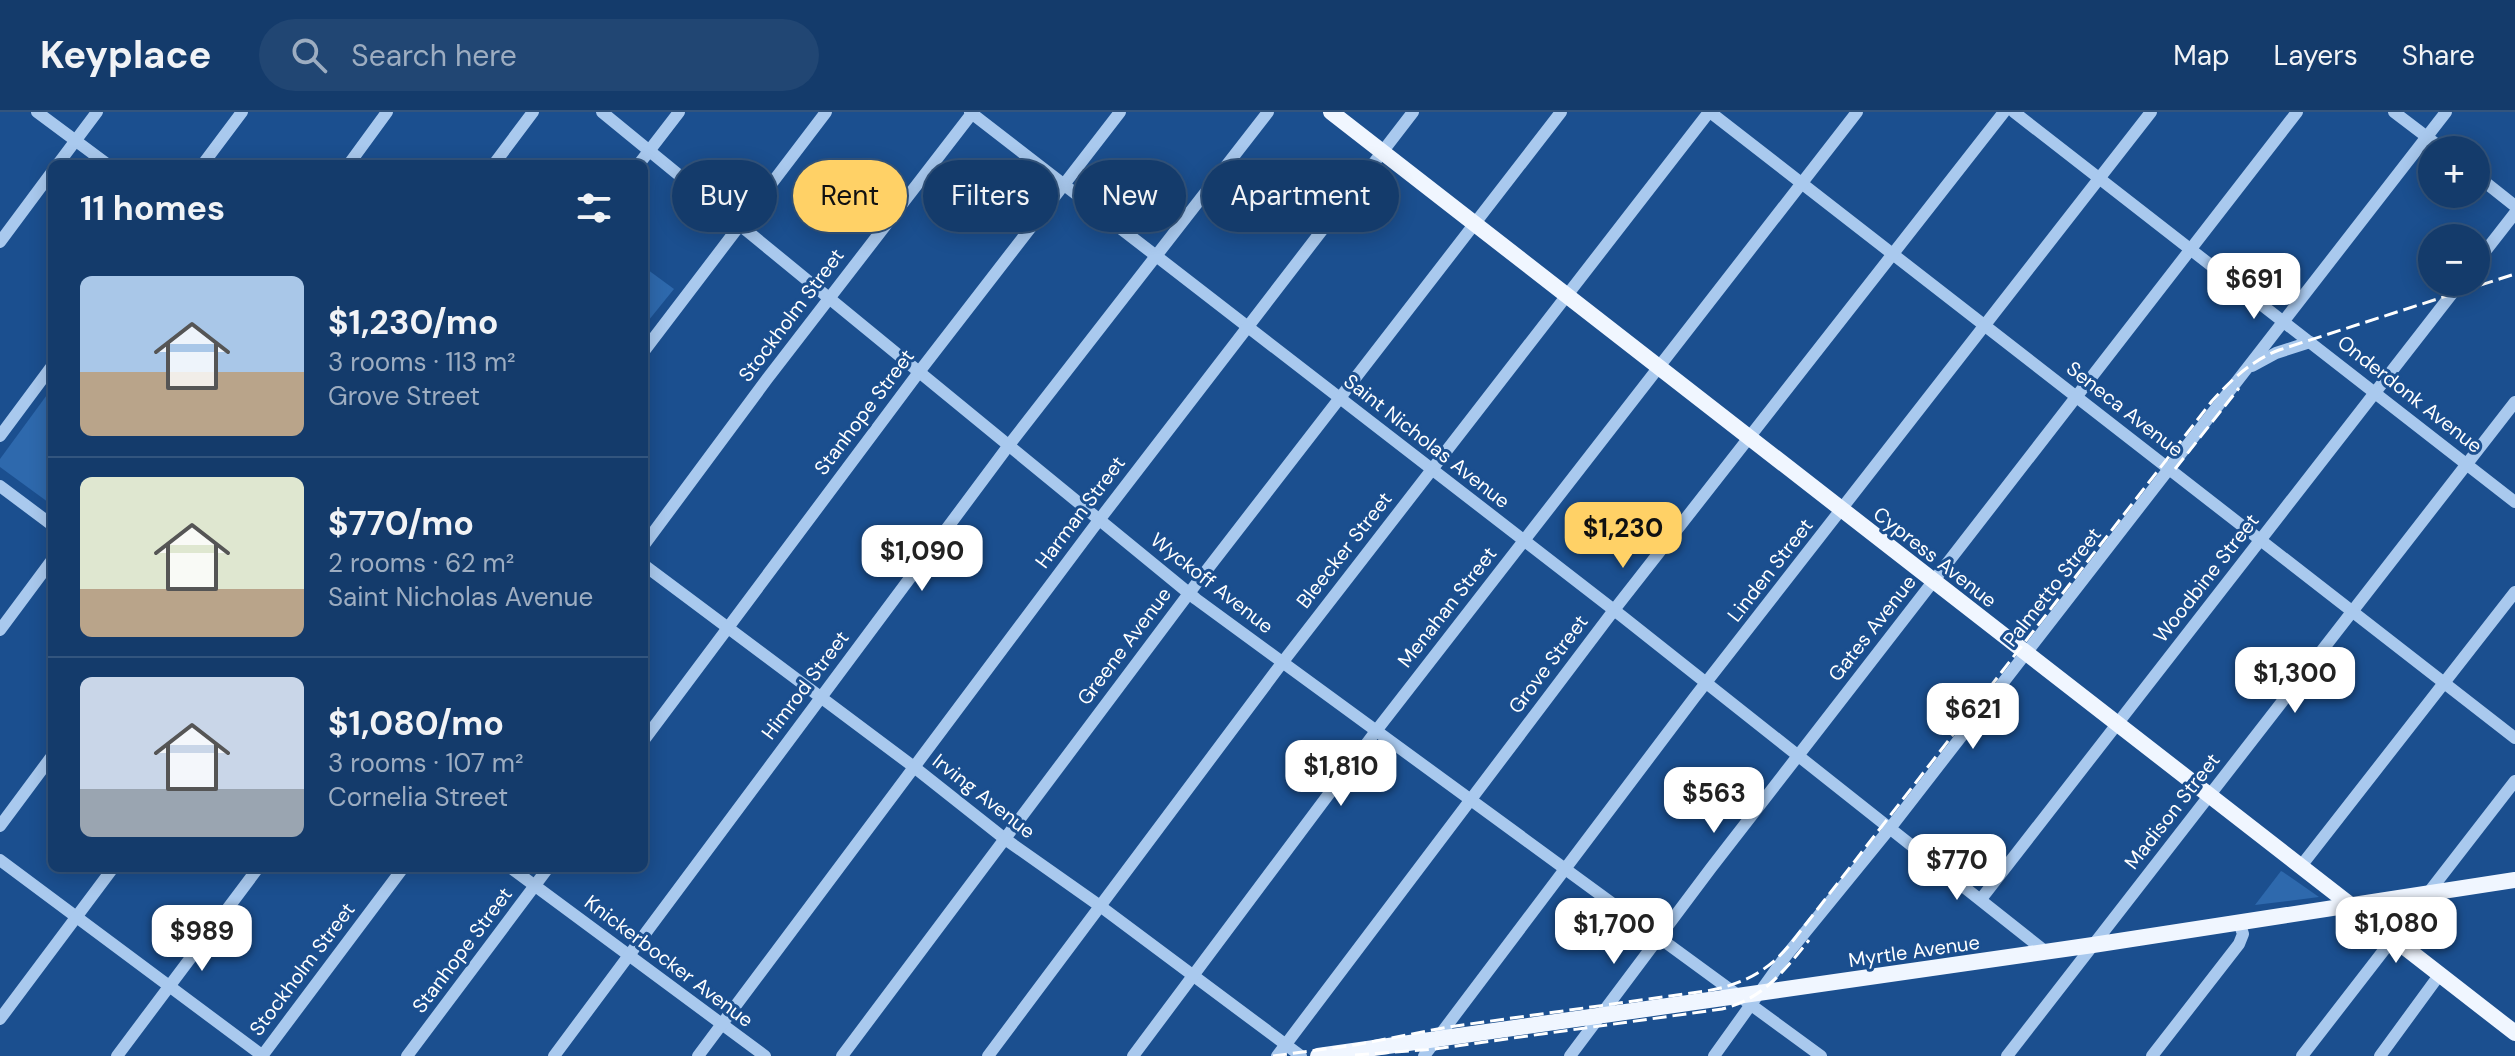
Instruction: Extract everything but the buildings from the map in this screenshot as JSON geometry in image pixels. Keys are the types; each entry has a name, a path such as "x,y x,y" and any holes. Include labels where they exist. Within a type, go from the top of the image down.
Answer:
{"main road":[{"name":"Cypress Avenue","path":"1331,112 2515,1033"},
{"name":"Myrtle Avenue","path":"1318,1056 1750,998 2515,880"}],"street":[{"path":"37,112 101,160"},
{"path":"61,160 97,112"},
{"path":"206,160 242,112"},
{"path":"352,160 387,112"},
{"path":"497,160 533,112"},
{"name":"Wyckoff Avenue","path":"602,112 672,170"},
{"path":"642,160 679,112"},
{"path":"777,175 826,112"},
{"name":"Saint Nicholas Avenue","path":"972,112 1614,610 2046,952"},
{"name":"Stockholm Street","path":"648,540 972,112"},
{"name":"Stanhope Street","path":"648,735 919,372 1120,112"},
{"name":"Himrod Street","path":"554,1056 1009,445 1268,112"},
{"name":"Harman Street","path":"698,1056 1099,519 1413,112"},
{"name":"Greene Avenue","path":"842,1056 1189,593 1561,112"},
{"name":"Seneca Avenue","path":"1710,112 2515,738"},
{"name":"Bleecker Street","path":"988,1056 1282,663 1710,112"},
{"name":"Menahan Street","path":"1133,1056 1376,731 1857,112"},
{"name":"Grove Street","path":"1277,1056 1614,610 2004,112"},
{"name":"Onderdonk Avenue","path":"2014,112 2515,502"},
{"name":"Linden Street","path":"1424,1056 1706,683 2151,112"},
{"name":"Gates Avenue","path":"1570,1056 1798,755 2297,112"},
{"path":"2394,112 2426,136"},
{"name":"Palmetto Street","path":"2428,136 2446,112"},
{"name":"Palmetto Street","path":"1714,1056 1750,998 1891,827 2418,149"},
{"path":"0,242 48,177"},
{"path":"2490,186 2515,206"},
{"path":"2490,245 2515,213"},
{"path":"648,346 733,232"},
{"name":"Wyckoff Avenue","path":"749,232 1189,593 1658,937 1750,998 1821,1056"},
{"name":"Woodbine Street","path":"1981,899 2450,296"},
{"name":"Palmetto Street","path":"2246,370 2276,353 2310,342"},
{"path":"0,436 48,371"},
{"name":"Madison Street","path":"2007,1056 2515,402"},
{"path":"0,486 48,522"},
{"path":"0,630 48,565"},
{"name":"Irving Avenue","path":"648,568 1005,839 1301,1056"},
{"path":"2301,866 2515,592"},
{"path":"0,826 48,761"},
{"path":"2302,1056 2515,781"},
{"path":"0,860 262,1056"},
{"path":"0,1019 110,872"},
{"path":"117,1056 255,872"},
{"name":"Stockholm Street","path":"262,1056 400,872"},
{"name":"Knickerbocker Avenue","path":"516,872 765,1056"},
{"name":"Stanhope Street","path":"407,1056 545,872"},
{"path":"2152,1056 2239,944 2243,934 2239,922"},
{"path":"2380,1056 2440,974"}],"shaded area":[{"path":"648,270 674,289 648,321"},
{"path":"48,393 48,502 0,467 0,459"},
{"path":"2283,872 2319,897 2255,905"}],"railway":[{"path":"1273,1056 1355,1045 1448,1027 1706,991 1743,981 1764,969 1792,942 2212,401 2235,378 2279,350 2515,274"},
{"path":"2175,469 2239,388"},
{"path":"1355,1055 1434,1049 1722,1009 1761,991 1809,940"}]}
